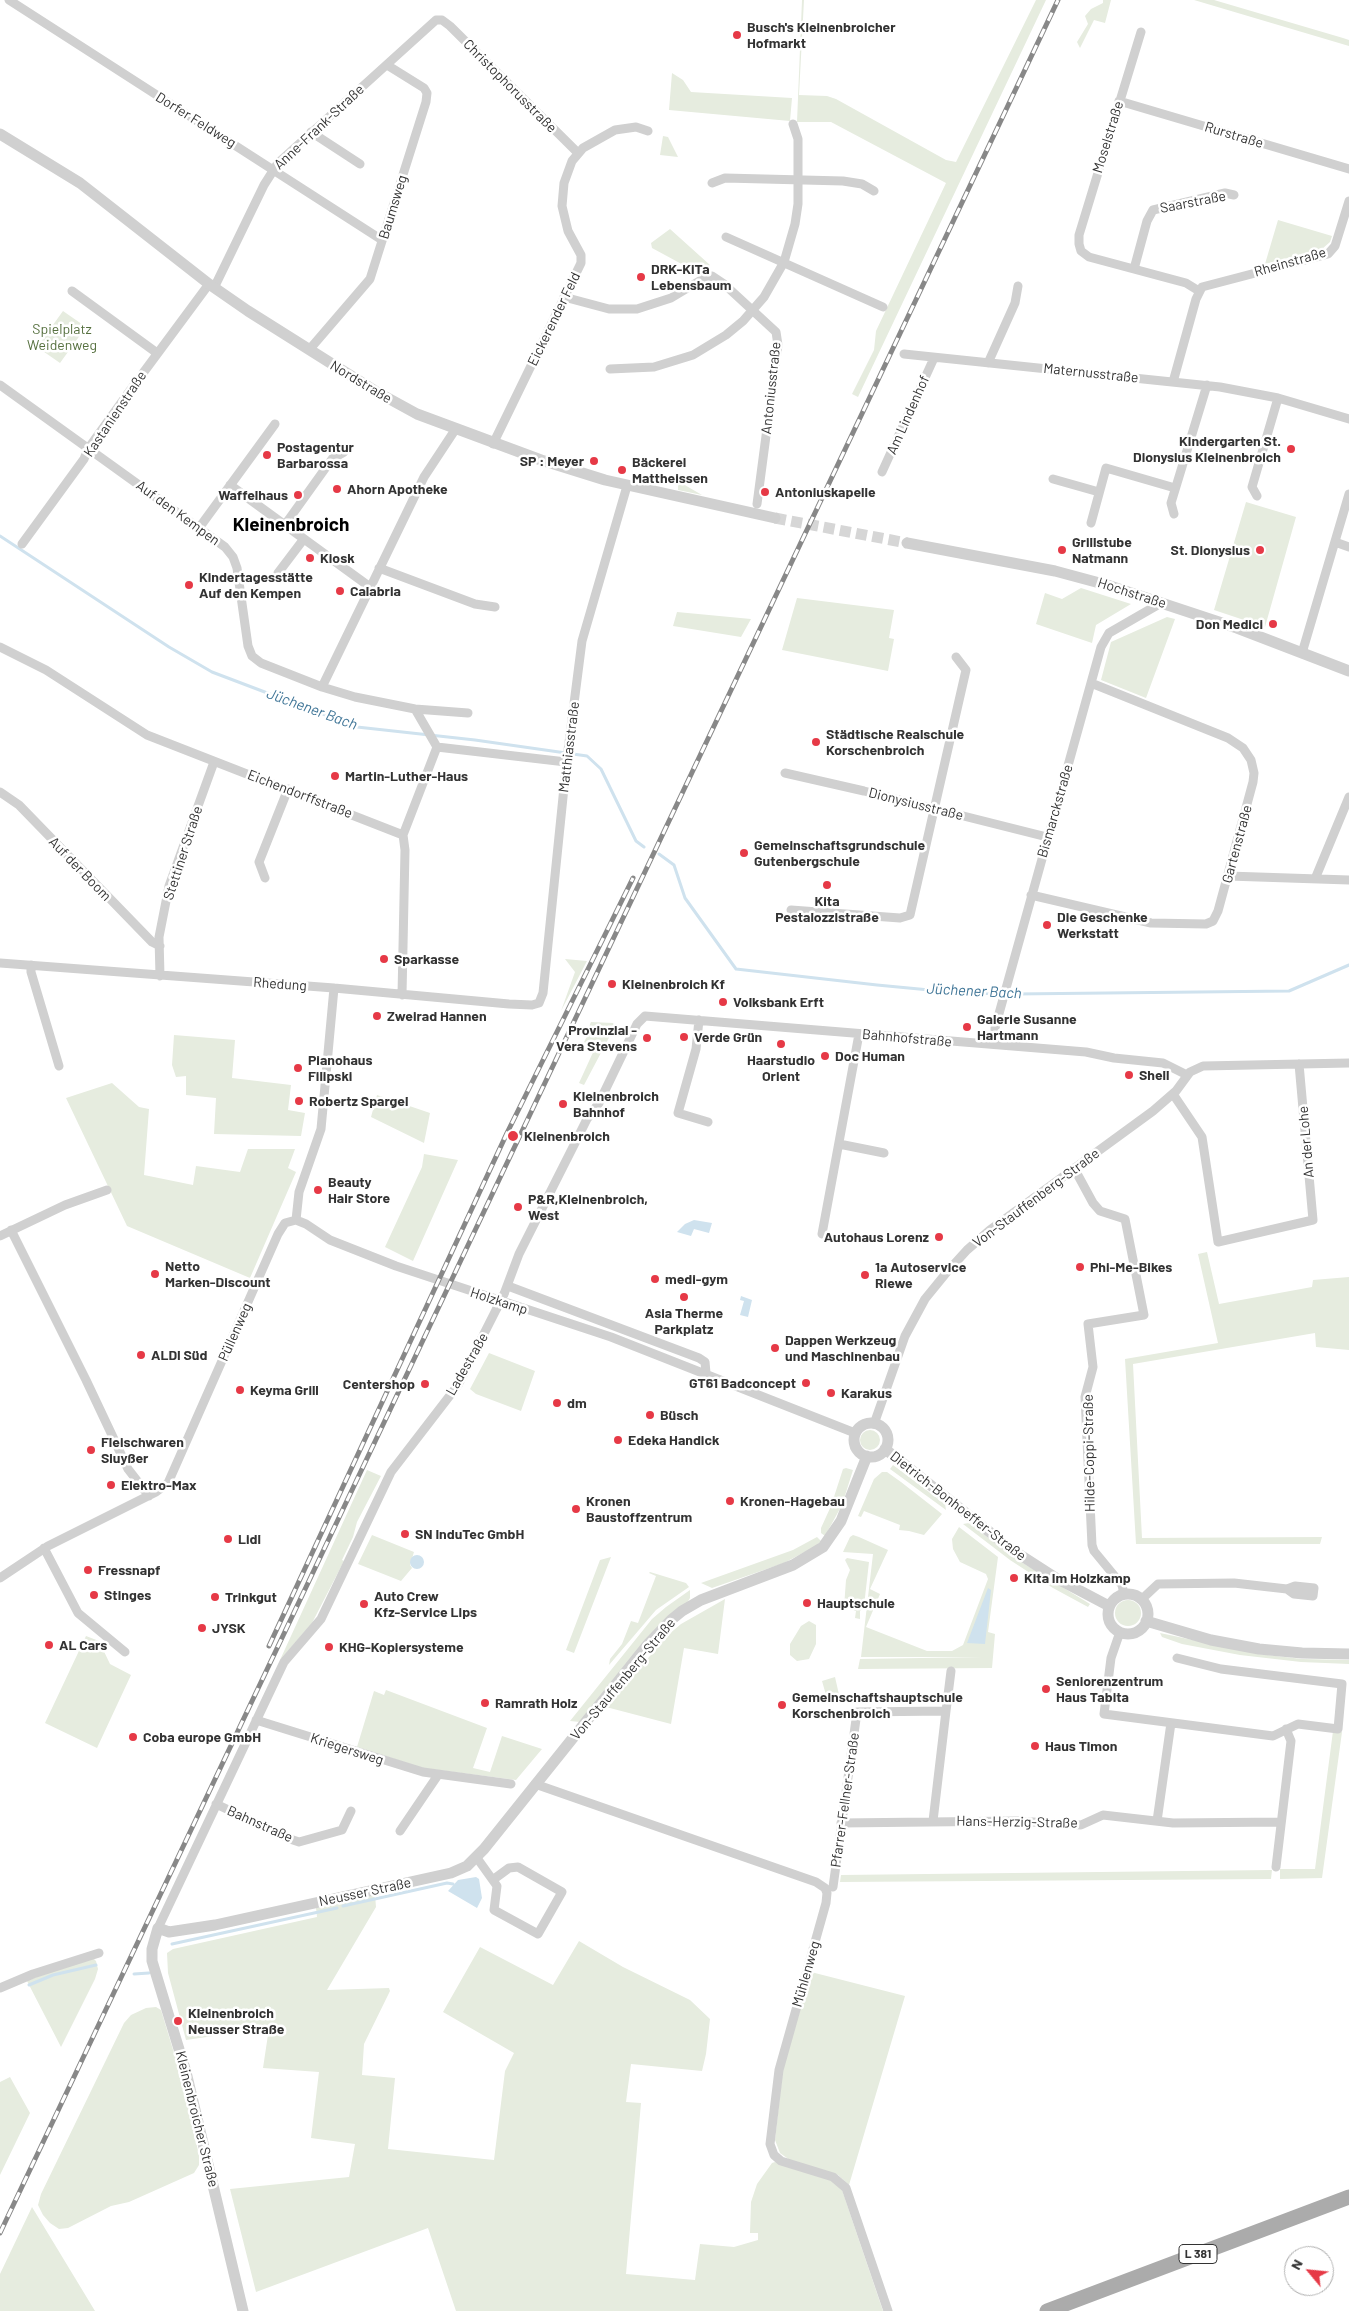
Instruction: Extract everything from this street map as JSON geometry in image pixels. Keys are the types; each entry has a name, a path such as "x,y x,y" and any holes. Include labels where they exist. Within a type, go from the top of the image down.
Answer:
{"main road":[{"name":"L 381","path":"1046,2311 1349,2197"}],"street":[{"name":"Dorfer Feldweg","path":"9,0 382,240"},
{"name":"Anne-Frank-Straße","path":"212,286 273,169 311,132 432,23 442,20"},
{"name":"Christophorusstraße","path":"442,20 578,153"},
{"name":"Moselstraße","path":"1134,269 1089,257 1081,251 1079,244 1081,227 1141,32"},
{"name":"Baumsweg","path":"309,350 366,284 382,240 427,94 420,85 386,65"},
{"name":"Rurstraße","path":"1119,101 1349,169"},
{"path":"610,369 654,367 693,354 726,335 753,311 770,288 784,262 795,224 798,140 793,124"},
{"name":"Eickerender Feld","path":"493,444 582,259 580,251 568,231 562,206 565,179 578,153 596,140 618,129 636,127 648,131"},
{"path":"311,132 360,164"},
{"name":"Nordstraße","path":"0,134 80,183 212,286 309,350 395,403 455,430 549,463 627,486 775,518"},
{"path":"712,183 725,178 850,182 862,184 874,191"},
{"name":"Saarstraße","path":"1134,269 1147,221 1153,210 1225,193 1234,195"},
{"name":"Rheinstraße","path":"1199,291 1206,285 1328,254 1334,246 1349,201"},
{"path":"726,237 883,307"},
{"path":"1134,269 1188,284 1199,291 1174,382"},
{"name":"Antoniusstraße","path":"564,298 608,308 642,308 677,296 709,276 721,281 776,332 778,340 757,504"},
{"name":"Kastanienstraße","path":"22,544 84,459 88,448 157,353 212,286"},
{"path":"988,364 1015,304 1018,286"},
{"path":"72,291 157,353"},
{"name":"Maternusstraße","path":"904,354 1207,385 1278,398 1349,419"},
{"name":"Am Lindenhof","path":"882,472 934,358"},
{"name":"Auf den Kempen","path":"0,384 225,547 235,560 248,646 252,656 261,663 322,687 370,701 415,709 468,713"},
{"path":"1174,514 1170,503 1207,385"},
{"path":"1257,496 1252,487 1278,398"},
{"path":"200,528 275,424"},
{"path":"322,687 424,477 455,430"},
{"path":"284,526 332,459 344,452"},
{"path":"1091,523 1106,468 1175,488"},
{"path":"1053,479 1099,492"},
{"path":"230,485 370,587"},
{"name":"Matthiasstraße","path":"529,1005 539,1003 543,993 571,724 584,631 627,486"},
{"path":"1302,652 1349,494"},
{"path":"278,573 303,540"},
{"path":"1335,542 1349,547"},
{"name":"Hochstraße","path":"907,543 1069,574 1161,602 1302,652 1349,672"},
{"path":"380,568 475,604 495,607"},
{"name":"Bismarckstraße","path":"1003,1046 996,1040 994,1034 1101,647 1107,635 1161,602"},
{"name":"Eichendorffstraße","path":"0,648 41,668 147,735 403,835"},
{"path":"791,910 900,918 909,916 913,908 966,670 956,657"},
{"name":"Gartenstraße","path":"1031,895 1145,922 1201,924 1211,922 1215,918 1228,876 1254,778 1253,765 1248,754 1228,738 1091,683"},
{"path":"402,995 405,850 403,835 436,746 415,709"},
{"path":"436,746 567,760"},
{"name":"Stettiner Straße","path":"160,976 160,937 171,880 214,762"},
{"name":"Dionysiusstraße","path":"785,773 1048,837"},
{"path":"265,878 260,862 288,789"},
{"name":"Auf der Boom","path":"0,792 19,805 152,942 160,946"},
{"path":"1315,879 1349,797"},
{"path":"1228,876 1349,880"},
{"name":"Rhedung","path":"0,963 334,988 529,1005"},
{"path":"31,965 31,972 59,1066"},
{"path":"296,1220 300,1187 315,1151 321,1129 334,988"},
{"name":"Bahnhofstraße","path":"640,1020 647,1016 1086,1052 1114,1058 1160,1062 1171,1065 1187,1075"},
{"name":"Ladestraße","path":"256,1720 287,1658 321,1618 390,1472 458,1385 506,1290 522,1248 640,1020"},
{"path":"699,1020 696,1049 678,1113 708,1122"},
{"path":"822,1234 859,1034"},
{"path":"1187,1075 1195,1068 1203,1066 1349,1063"},
{"name":"An der Lohe","path":"1172,1094 1202,1137 1218,1242 1313,1220 1300,1064"},
{"name":"Von-Stauffenberg-Straße","path":"874,1424 902,1341 919,1309 936,1285 976,1241 1153,1112 1172,1094 1187,1075"},
{"path":"838,1144 884,1153"},
{"name":"Hilde-Coppi-Straße","path":"1074,1168 1100,1211 1125,1219 1144,1315 1088,1324 1093,1366 1085,1397 1092,1545 1096,1553 1122,1585 1124,1594"},
{"path":"0,1236 65,1205 107,1190"},
{"name":"Püllenweg","path":"0,1578 44,1548 149,1496 165,1486 172,1478 278,1234 285,1223 290,1220 296,1220"},
{"name":"Holzkamp","path":"296,1220 306,1224 330,1240 387,1262 600,1333 855,1433"},
{"path":"11,1230 128,1469 149,1496"},
{"name":"Holzkamp","path":"506,1290 699,1358 705,1362 706,1373"},
{"path":"865,1424 874,1424 883,1429 887,1439 884,1449 876,1456 867,1456 856,1447 855,1433 865,1424"},
{"name":"Dietrich-Bonhoeffer-Straße","path":"884,1449 1017,1552 1063,1582 1110,1606"},
{"name":"Von-Stauffenberg-Straße","path":"535,1784 649,1643 677,1615 714,1594 799,1563 823,1547 841,1521 867,1456"},
{"path":"44,1548 78,1613 125,1652"},
{"path":"1142,1600 1158,1584 1234,1583 1286,1590"},
{"path":"1124,1594 1137,1596 1142,1600 1148,1610 1146,1621 1135,1632 1120,1632 1110,1623 1108,1618 1110,1606 1118,1596 1124,1594"},
{"path":"1146,1621 1193,1636 1250,1648 1291,1653 1349,1654"},
{"path":"1120,1632 1111,1658 1104,1714 1273,1736 1298,1724 1338,1729 1342,1684 1220,1669 1177,1658"},
{"path":"934,1821 950,1671"},
{"name":"Pfarrer-Fellner-Straße","path":"833,1887 857,1712 946,1711"},
{"name":"Kriegersweg","path":"256,1720 409,1768 438,1775 511,1784"},
{"name":"Bahnstraße","path":"158,1928 256,1720"},
{"path":"1158,1822 1171,1723"},
{"path":"1276,1867 1292,1741 1286,1729"},
{"path":"400,1831 438,1775"},
{"name":"Neusser Straße","path":"158,1928 169,1932 216,1925 451,1873 467,1866 477,1858 535,1784"},
{"name":"Mühlenweg","path":"535,1784 816,1882 826,1888 826,1903 779,2070 770,2144 774,2155 781,2161 833,2177 844,2185 850,2196 888,2311"},
{"name":"Bahnstraße","path":"216,1804 299,1842 342,1830 350,1811"},
{"name":"Hans-Herzig-Straße","path":"841,1823 1018,1821 1081,1825 1103,1815 1158,1822 1281,1822"},
{"path":"477,1858 494,1879 498,1891 494,1910 538,1934 562,1892 518,1867 509,1868 494,1879"},
{"name":"Kleinenbroicher Straße","path":"158,1928 152,1949 152,1961 186,2072 243,2311"},
{"path":"0,1988 33,1974 99,1953"}],"green space":[{"path":"802,0 804,0 799,95 827,96 836,99 946,160 956,162 1036,0 1046,0 858,397 852,394 874,350 876,331 946,183 831,122 797,122"},
{"path":"1103,0 1111,0 1105,23 1094,20 1080,48 1077,42 1088,24 1085,16 1091,9 1103,3"},
{"path":"1194,0 1214,0 1343,38 1349,40 1349,46"},
{"path":"672,73 683,80 691,92 792,98 790,121 669,110"},
{"path":"663,136 668,137 678,157 660,155"},
{"path":"1278,220 1332,236 1330,242 1322,249 1265,264"},
{"path":"670,229 710,265 700,274 652,248 651,243"},
{"name":"Spielplatz Weidenweg","path":"63,311 86,327 60,363 37,347"},
{"path":"683,484 702,495 678,490 678,485"},
{"path":"1246,502 1296,517 1265,627 1214,610"},
{"path":"1081,588 1131,604 1096,625 1092,643 1036,624 1045,593 1062,599"},
{"path":"797,598 894,610 889,638 894,639 888,671 782,650"},
{"path":"677,612 751,619 741,637 673,626"},
{"path":"1167,617 1175,619 1146,698 1101,680 1111,642"},
{"path":"565,959 587,961 561,1011 575,972"},
{"path":"591,1022 613,1023 617,1031 613,1030 584,1085 579,1083 595,1048 584,1042 590,1031 588,1029"},
{"path":"174,1035 235,1040 232,1078 291,1085 288,1110 305,1113 301,1136 214,1134 216,1098 186,1095 186,1076 176,1077 172,1065"},
{"path":"112,1083 139,1107 149,1109 144,1175 193,1185 196,1166 240,1172 248,1149 295,1149 288,1168 296,1172 250,1278 127,1226 66,1098"},
{"path":"377,1095 430,1113 424,1143 371,1117"},
{"path":"424,1154 458,1160 413,1261 385,1247 422,1167"},
{"path":"1207,1252 1219,1304 1312,1287 1313,1280 1349,1277 1349,1350 1316,1347 1315,1333 1133,1364 1142,1538 1322,1537 1320,1544 1136,1544 1125,1359 1218,1343 1198,1254"},
{"path":"489,1353 535,1371 521,1411 476,1394 470,1389"},
{"path":"870,1430 877,1433 880,1440 877,1447 870,1450 863,1447 860,1440 863,1433"},
{"path":"893,1465 945,1504 946,1510 890,1469"},
{"path":"843,1469 853,1470 842,1505 825,1536 821,1533 821,1528 831,1506"},
{"path":"367,1470 381,1476 357,1522 353,1537 342,1560 344,1561 312,1623 280,1660"},
{"path":"882,1472 887,1472 942,1514 924,1535 899,1530 900,1525 864,1511 861,1517 858,1516 874,1479"},
{"path":"969,1523 1013,1557 1090,1604 1088,1607 1053,1588 1010,1560 963,1524"},
{"path":"959,1527 998,1557 988,1632 995,1634 992,1668 858,1669 860,1659 983,1657 861,1657 873,1554 843,1552 850,1537 853,1535 859,1537 888,1550 870,1589 880,1594 866,1627 927,1651 952,1651 963,1645 988,1579 986,1574 960,1562 953,1549 952,1539"},
{"path":"372,1535 414,1552 410,1565 412,1568 401,1581 358,1564"},
{"path":"817,1537 821,1541 816,1546 784,1563 712,1588 701,1583 793,1550"},
{"path":"611,1557 574,1653 566,1650 600,1560"},
{"path":"847,1558 869,1562 864,1606 860,1611 860,1619 855,1618 856,1611 844,1607 846,1580 850,1570 845,1560"},
{"path":"650,1572 686,1583 689,1587 656,1610 609,1665 610,1659 622,1644 631,1621 638,1623 656,1576"},
{"path":"690,1590 690,1598 687,1603 580,1722 570,1721 652,1619"},
{"path":"725,1599 718,1654 684,1648 671,1724 606,1707 668,1635 681,1624"},
{"path":"1128,1600 1137,1604 1141,1613 1137,1622 1128,1626 1119,1622 1115,1613 1119,1604"},
{"path":"809,1621 816,1625 816,1644 809,1659 797,1661 790,1655 790,1644 801,1626"},
{"path":"1160,1633 1259,1654 1302,1659 1349,1660 1349,1664 1301,1662 1240,1655 1182,1644 1162,1637"},
{"path":"86,1636 99,1641 110,1664 131,1675 97,1748 45,1723"},
{"path":"835,1677 840,1699 828,1702 822,1681"},
{"path":"386,1690 487,1728 473,1768 490,1772 502,1736 542,1749 516,1780 423,1768 357,1747 374,1691 384,1695"},
{"path":"1333,1731 1342,1732 1322,1878 1280,1879 1280,1869 1315,1869"},
{"path":"1272,1870 1271,1879 840,1882 841,1875"},
{"path":"375,1895 376,1907 327,1990 389,1988 390,1991 364,2044 362,2075 395,2078 388,2149 494,2160 505,2071 514,2053 443,2012 480,1947 553,1985 579,1941 623,1967 690,2000 710,2019 702,2071 631,2064 626,2102 641,2103 626,2274 695,2280 700,2244 734,2247 758,2240 758,2233 750,2233 751,2202 757,2184 772,2163 775,2162 827,2176 841,2187 883,2311 456,2311 428,2228 256,2292 230,2189 349,2177 355,2144 311,2138 319,2072 263,2068 269,2028 186,2040 168,1973 167,1953 173,1949 317,1917 316,1908"},
{"path":"93,1958 98,1969 95,1979 61,2047 27,1981"},
{"path":"811,1972 905,1996 849,2185 838,2175 791,2161 780,2153 775,2140 783,2069"},
{"path":"156,2007 161,2010 181,2076 199,2155 199,2165 194,2173 129,2202 111,2206 68,2228 59,2229 43,2215 38,2205 41,2194 124,2023 131,2015 146,2008"},
{"path":"10,2077 30,2113 0,2175 0,2082"},
{"path":"32,2207 95,2311 0,2311 0,2274"}],"water":[{"path":"694,1220 712,1223 709,1233 694,1229 691,1236 677,1232 685,1224"},
{"path":"741,1296 752,1300 748,1317 740,1315 744,1301 740,1300"},
{"path":"417,1555 422,1557 424,1562 422,1567 417,1569 412,1567 410,1562 412,1557"},
{"path":"988,1588 991,1590 985,1644 967,1643"},
{"path":"476,1877 479,1879 482,1898 477,1908 448,1891 458,1880"}],"waterway":[{"name":"Jüchener Bach","path":"0,536 169,647 212,672 357,727 475,740 587,756 601,769 636,841 644,847"},
{"name":"Jüchener Bach","path":"659,854 674,865 685,898 736,969 961,993 1015,994 1289,991 1349,965"},
{"path":"343,1906 447,1883 453,1884"},
{"path":"172,1944 337,1908"},
{"path":"29,1985 53,1975 96,1965"},
{"path":"134,1974 149,1973"}],"tunnel":[{"path":"775,518 907,543"}],"railway":[{"path":"0,2233 1058,0"},
{"path":"269,1646 507,1133 633,878"}],"place":[{"name":"Busch's Kleinenbroicher Hofmarkt","path":"737,35"},
{"name":"DRK-KiTa Lebensbaum","path":"641,277"},
{"name":"Kindergarten St. Dionysius Kleinenbroich","path":"1291,449"},
{"name":"Postagentur Barbarossa","path":"267,455"},
{"name":"SP : Meyer","path":"594,461"},
{"name":"Bäckerei Mattheissen","path":"622,470"},
{"name":"Ahorn Apotheke","path":"337,489"},
{"name":"Antoniuskapelle","path":"765,492"},
{"name":"Waffelhaus","path":"298,495"},
{"name":"Grillstube Natmann","path":"1062,550"},
{"name":"St. Dionysius","path":"1260,550"},
{"name":"Kiosk","path":"310,558"},
{"name":"Kindertagesstätte Auf den Kempen","path":"189,585"},
{"name":"Calabria","path":"340,591"},
{"name":"Don Medici","path":"1273,624"},
{"name":"Städtische Realschule Korschenbroich","path":"816,742"},
{"name":"Martin-Luther-Haus","path":"335,776"},
{"name":"Gemeinschaftsgrundschule Gutenbergschule","path":"744,853"},
{"name":"Kita Pestalozzistraße","path":"827,885"},
{"name":"Die Geschenke Werkstatt","path":"1047,925"},
{"name":"Sparkasse","path":"384,959"},
{"name":"Kleinenbroich Kf","path":"612,984"},
{"name":"Volksbank Erft","path":"723,1002"},
{"name":"Zweirad Hannen","path":"377,1016"},
{"name":"Galerie Susanne Hartmann","path":"967,1027"},
{"name":"Verde Grün","path":"684,1037"},
{"name":"Provinzial - Vera Stevens","path":"647,1038"},
{"name":"Haarstudio Orient","path":"781,1044"},
{"name":"Doc Human","path":"825,1056"},
{"name":"Pianohaus Filipski","path":"298,1068"},
{"name":"Shell","path":"1129,1075"},
{"name":"Robertz Spargel","path":"299,1101"},
{"name":"Kleinenbroich Bahnhof","path":"563,1104"},
{"name":"Kleinenbroich","path":"513,1136"},
{"name":"Beauty Hair Store","path":"318,1190"},
{"name":"P&R,Kleinenbroich, West","path":"518,1207"},
{"name":"Autohaus Lorenz","path":"939,1237"},
{"name":"Phi-Me-Bikes","path":"1080,1267"},
{"name":"Netto Marken-Discount","path":"155,1274"},
{"name":"1a Autoservice Riewe","path":"865,1275"},
{"name":"medi-gym","path":"655,1279"},
{"name":"Asia Therme Parkplatz","path":"684,1297"},
{"name":"Dappen Werkzeug und Maschinenbau","path":"775,1348"},
{"name":"ALDI Süd","path":"141,1355"},
{"name":"GT61 Badconcept","path":"806,1383"},
{"name":"Centershop","path":"425,1384"},
{"name":"Keyma Grill","path":"240,1390"},
{"name":"Karakus","path":"831,1393"},
{"name":"dm","path":"557,1403"},
{"name":"Büsch","path":"650,1415"},
{"name":"Edeka Handick","path":"618,1440"},
{"name":"Fleischwaren Sluyßer","path":"91,1450"},
{"name":"Elektro-Max","path":"111,1485"},
{"name":"Kronen-Hagebau","path":"730,1501"},
{"name":"Kronen Baustoffzentrum","path":"576,1509"},
{"name":"SN InduTec GmbH","path":"405,1534"},
{"name":"Lidl","path":"228,1539"},
{"name":"Fressnapf","path":"88,1570"},
{"name":"Kita Im Holzkamp","path":"1014,1578"},
{"name":"Stinges","path":"94,1595"},
{"name":"Trinkgut","path":"215,1597"},
{"name":"Hauptschule","path":"807,1603"},
{"name":"Auto Crew Kfz-Service Lips","path":"364,1604"},
{"name":"JYSK","path":"202,1628"},
{"name":"AL Cars","path":"49,1645"},
{"name":"KHG-Kopiersysteme","path":"329,1647"},
{"name":"Seniorenzentrum Haus Tabita","path":"1046,1689"},
{"name":"Ramrath Holz","path":"485,1703"},
{"name":"Gemeinschaftshauptschule Korschenbroich","path":"782,1705"},
{"name":"Coba europe GmbH","path":"133,1737"},
{"name":"Haus Timon","path":"1035,1746"},
{"name":"Kleinenbroich Neusser Straße","path":"178,2021"}],"district":[{"name":"Kleinenbroich","path":"291,525"}]}
